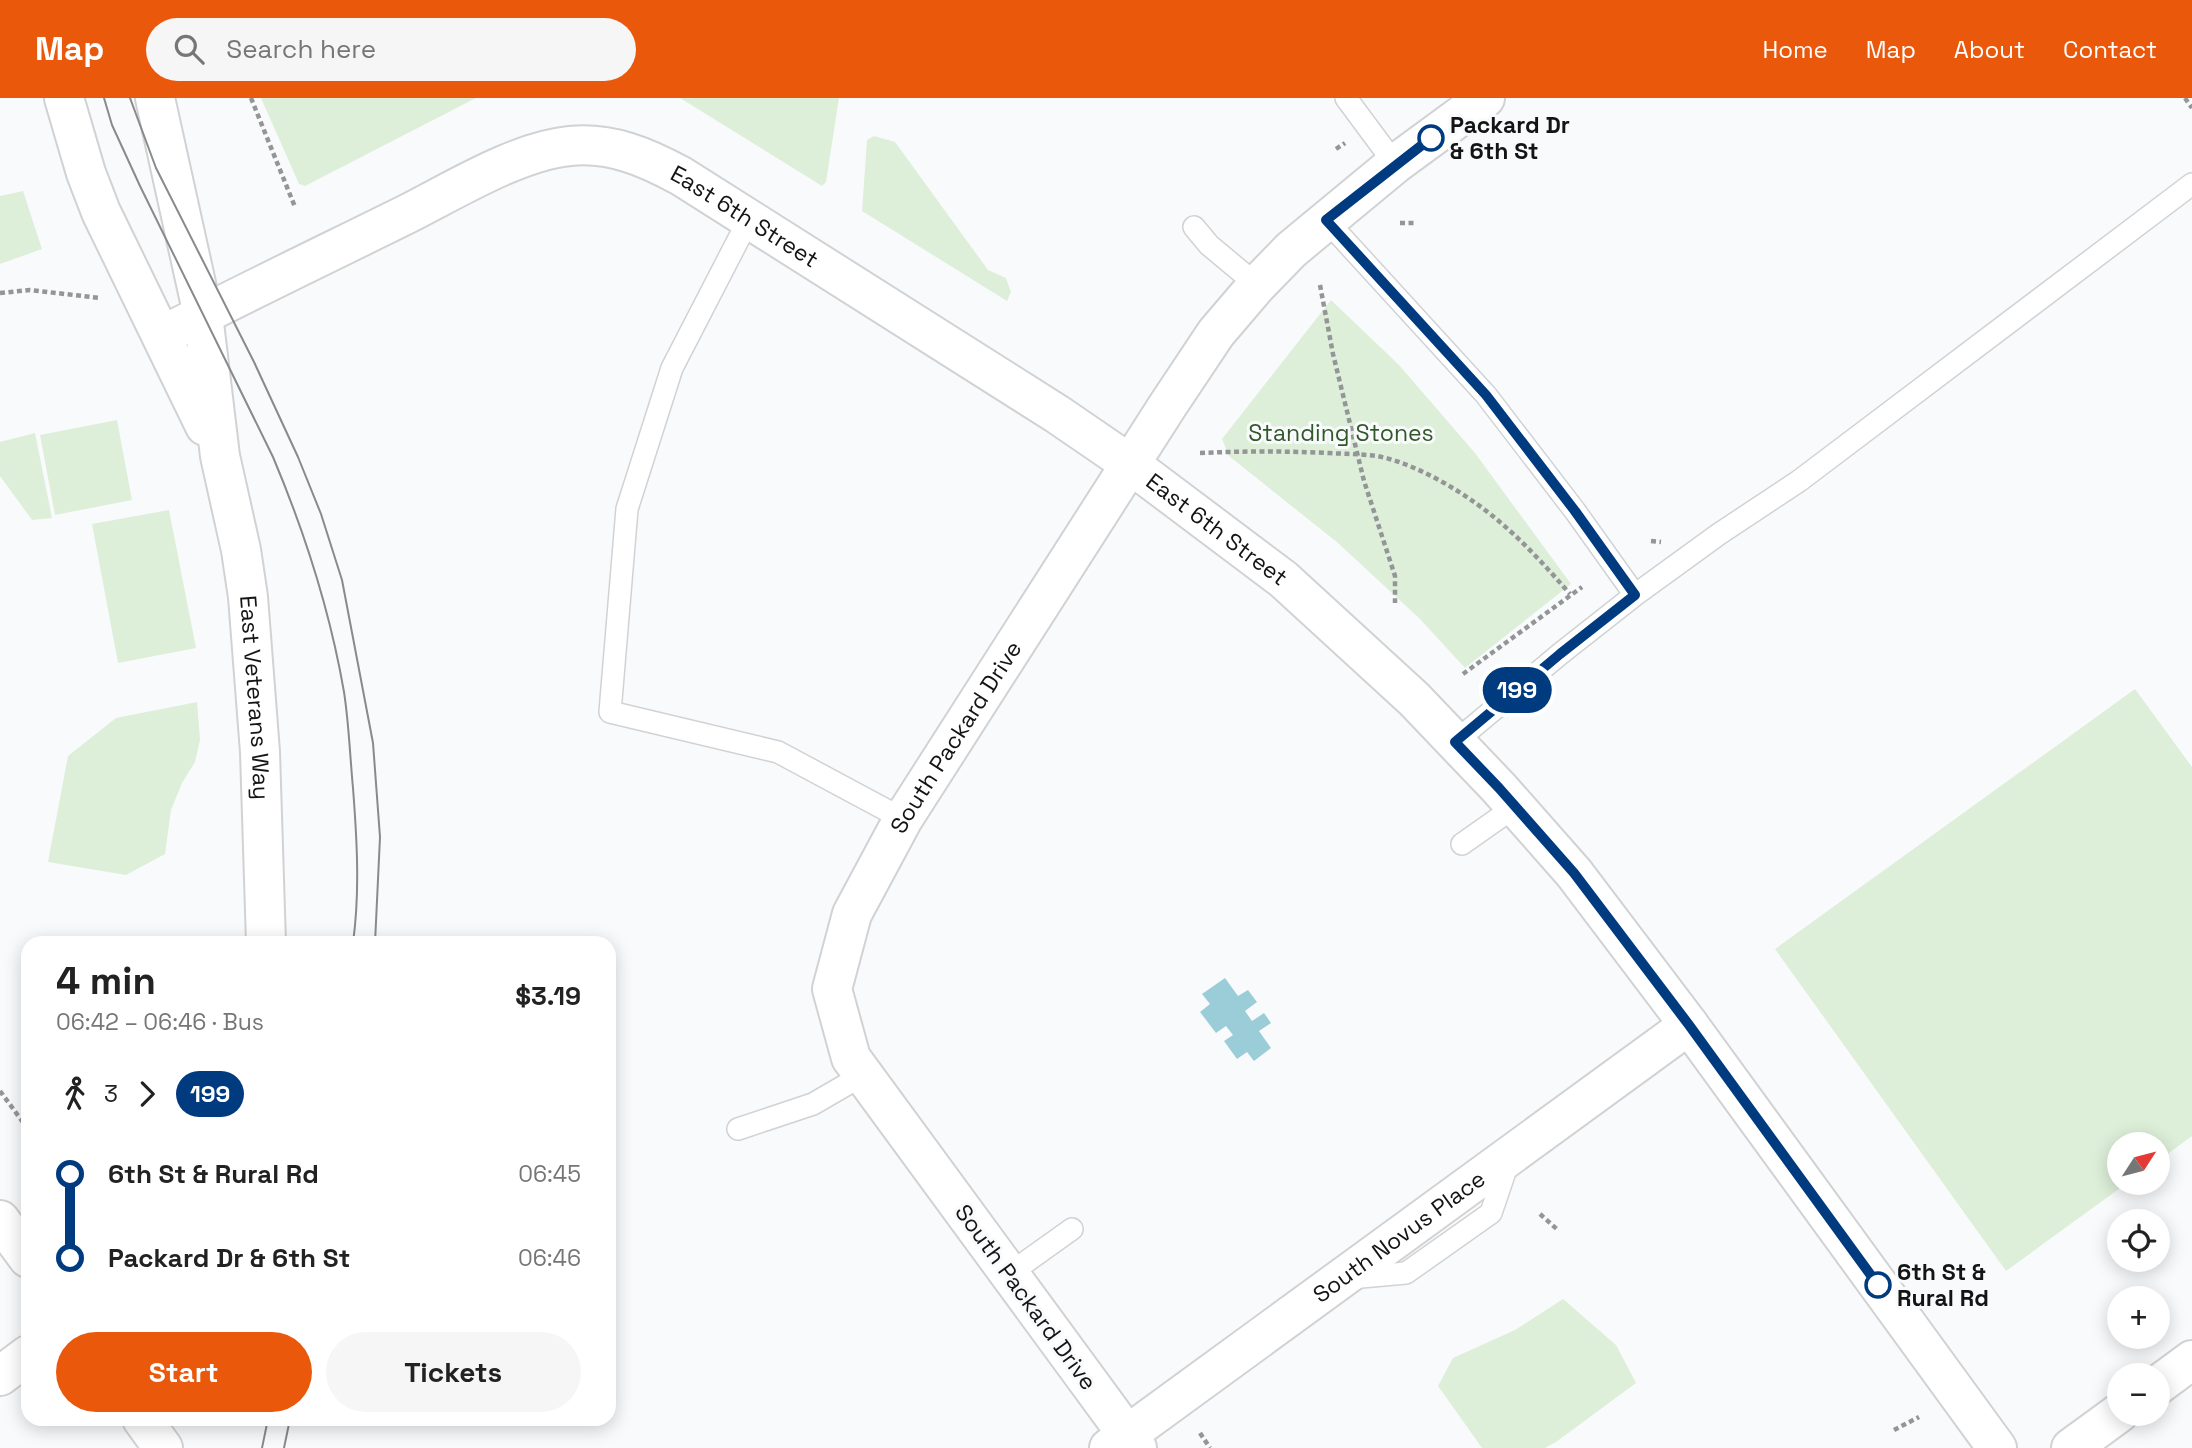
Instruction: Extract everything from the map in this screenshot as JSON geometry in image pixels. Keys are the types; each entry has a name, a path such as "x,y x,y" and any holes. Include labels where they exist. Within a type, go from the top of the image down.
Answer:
{"street":[{"name":"East Veterans Way","path":"64,98 86,173 101,212 220,456"},
{"name":"East Veterans Way","path":"155,98 203,315 220,456 241,550 253,644 260,752 266,936"},
{"name":"South Packard Drive","path":"1124,1444 1009,1274 851,1058 832,989 852,914 903,819 1216,333 1291,250 1395,164 1485,98"},
{"name":"East 6th Street","path":"163,335 469,183 507,165 554,148 603,146 636,154 674,172 750,217 1057,414 1130,464 1283,579 1414,699 1516,806 1574,873 1689,1025 1997,1448"},
{"name":"South Novus Place","path":"1124,1444 1341,1279 1689,1025"},
{"path":"0,1220 21,1248"},
{"path":"0,1376 21,1360"},
{"path":"2170,1376 2192,1360"},
{"path":"2071,1448 2107,1422"},
{"path":"147,1426 163,1448"}],"lane":[{"path":"1346,98 1395,164"},
{"path":"1455,742 1635,595 1719,534 1799,481 2192,184"},
{"path":"750,217 672,368 627,509 610,712 778,752 903,819"},
{"path":"1326,220 1486,395 1635,595"},
{"path":"1194,227 1209,245 1257,285"},
{"path":"1462,844 1516,806"},
{"path":"738,1129 813,1104 863,1075"},
{"path":"1009,1274 1072,1229"}],"path":[{"path":"251,98 295,207"},
{"path":"2185,98 2192,107"},
{"path":"1400,223 1417,223"},
{"path":"1320,285 1333,354 1364,481 1395,576 1395,603"},
{"path":"0,293 30,290 104,298"},
{"path":"1200,453 1285,450 1378,456 1416,468 1467,495 1504,523 1570,594"},
{"path":"1463,674 1582,587"},
{"path":"0,1091 21,1120"},
{"path":"1540,1214 1559,1231"},
{"path":"1894,1430 1919,1417"},
{"path":"1200,1433 1210,1448"}],"green space":[{"path":"261,98 476,98 305,186 299,184"},
{"path":"680,98 839,98 826,182 822,186"},
{"path":"874,136 895,142 988,270 1006,278 1011,292 1007,301 862,211 867,140"},
{"path":"23,191 42,249 0,264 0,196"},
{"name":"Standing Stones","path":"1331,300 1399,365 1475,453 1571,584 1465,668 1420,619 1338,543 1229,456 1222,439"},
{"path":"117,420 132,500 55,515 40,435"},
{"path":"35,433 52,518 32,520 0,476 0,442"},
{"path":"169,510 196,648 118,663 92,524"},
{"path":"2135,689 2192,767 2192,1136 2170,1152 2170,1132 2107,1132 2107,1195 2110,1195 2006,1271 1775,949"},
{"path":"197,702 200,740 195,762 182,783 171,810 165,854 126,875 48,862 68,756 116,718"},
{"path":"1563,1299 1616,1345 1636,1383 1545,1448 1482,1448 1438,1386 1453,1358 1515,1330"}],"water":[{"path":"1225,978 1238,996 1248,990 1257,1002 1245,1011 1252,1021 1264,1013 1271,1023 1259,1031 1271,1048 1254,1061 1247,1052 1237,1059 1224,1041 1233,1035 1226,1026 1216,1033 1200,1012 1210,1004 1202,994"}],"tram line":[{"path":"104,98 112,125 140,186 273,457 296,514 315,573 332,632 347,716 357,866 354,936"},
{"path":"130,98 156,168 254,362 298,457 321,514 342,580 373,743 380,837 375,936"},
{"path":"262,1448 267,1426"},
{"path":"284,1448 289,1426"}],"bus line":[{"name":"199","path":"1431,138 1326,220 1486,395 1635,595 1455,742 1574,873 1689,1025 1878,1285"}],"place":[{"name":"Packard Dr & 6th St","path":"1431,138"},
{"name":"6th St & Rural Rd","path":"1878,1285"}]}
